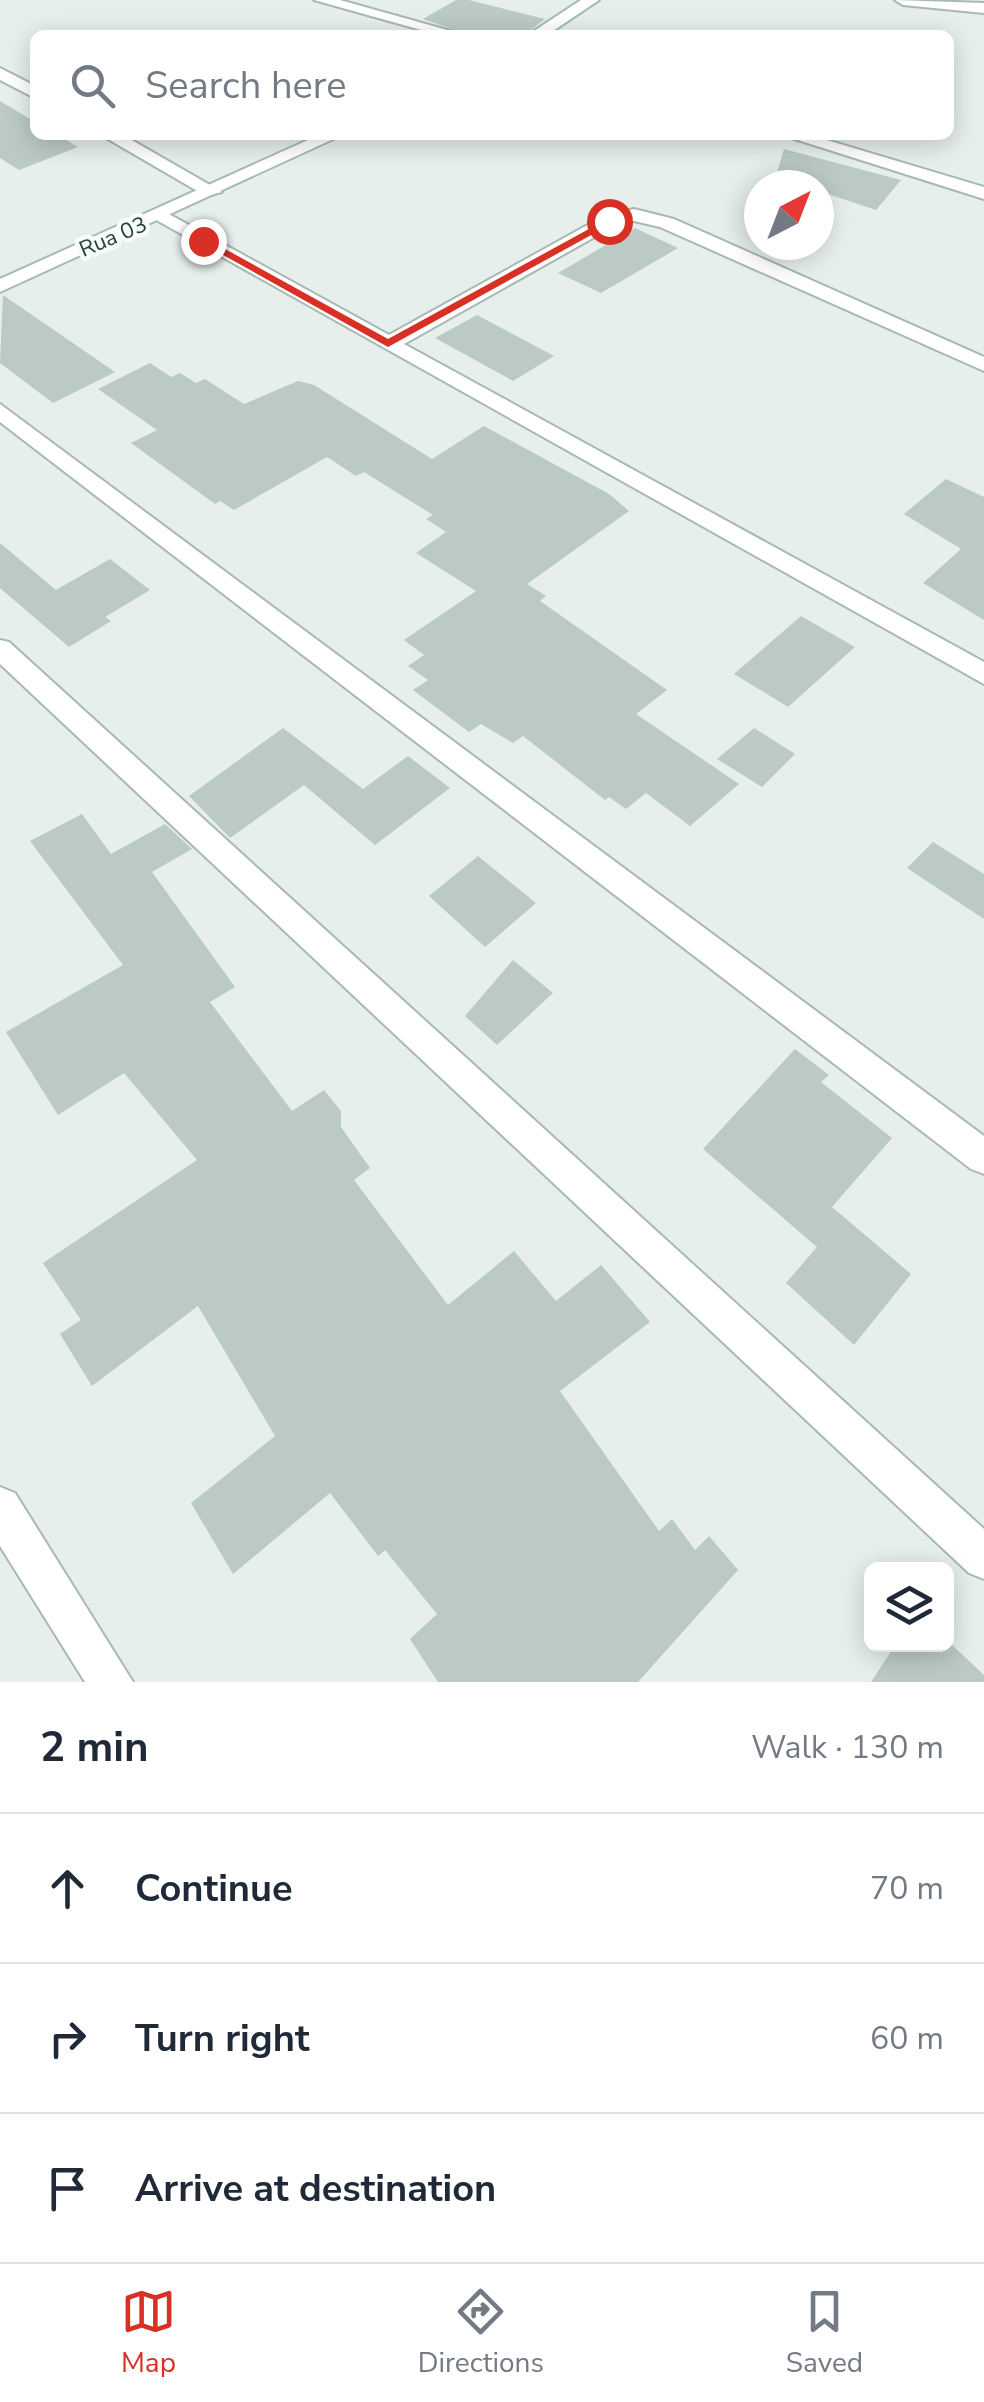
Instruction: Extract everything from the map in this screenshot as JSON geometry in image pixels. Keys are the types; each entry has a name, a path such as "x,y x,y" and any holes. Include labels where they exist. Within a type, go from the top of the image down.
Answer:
{"street":[{"path":"322,0 438,30"},
{"path":"544,30 591,0"},
{"path":"903,0 984,8"},
{"path":"0,74 30,90"},
{"path":"119,140 212,192"},
{"name":"Rua 03","path":"0,286 160,217 322,140"},
{"path":"807,140 984,193"},
{"path":"388,344 609,221 634,215 666,223 984,365"},
{"path":"160,217 984,674"},
{"path":"0,411 984,1158"},
{"path":"0,649 984,1558"},
{"path":"0,1508 111,1682"}],"building":[{"path":"456,0 469,0 545,19 531,30 455,30 423,19"},
{"path":"0,101 30,119 30,140 66,140 78,147 19,170 0,158"},
{"path":"784,149 901,180 876,210 834,196 834,170 778,170"},
{"path":"635,228 678,248 601,293 558,273"},
{"path":"3,295 115,372 53,403 0,363"},
{"path":"477,315 554,356 513,381 435,338"},
{"path":"150,363 171,377 180,373 196,383 205,379 244,404 298,381 314,385 432,459 484,426 609,494 629,511 527,584 546,596 540,601 667,690 636,714 739,784 690,826 646,793 626,809 609,797 605,800 523,736 513,743 481,724 469,732 413,690 428,680 408,666 424,655 404,640 476,591 416,553 446,532 426,519 433,515 364,472 356,476 327,457 234,510 220,501 215,504 131,443 157,430 98,389"},
{"path":"946,479 984,497 984,620 923,583 961,549 904,514"},
{"path":"0,543 56,590 110,559 150,590 105,617 111,621 69,647 0,588"},
{"path":"801,616 855,647 788,707 734,674"},
{"path":"283,728 363,789 408,756 450,788 375,845 304,785 230,838 189,796"},
{"path":"754,728 795,754 762,787 717,759"},
{"path":"82,814 111,854 165,824 192,849 152,872 235,987 210,1002 292,1111 324,1090 341,1111 341,1127 370,1168 354,1180 448,1305 514,1251 556,1301 601,1265 650,1322 560,1391 659,1531 672,1519 695,1550 709,1536 738,1570 638,1682 438,1682 410,1639 437,1614 385,1550 378,1556 330,1493 233,1574 191,1503 275,1436 198,1306 92,1386 60,1334 81,1320 43,1263 197,1160 124,1073 58,1115 6,1032 123,965 30,841"},
{"path":"933,842 984,874 984,919 907,868"},
{"path":"478,856 536,903 485,947 429,896"},
{"path":"513,960 553,993 497,1045 465,1016"},
{"path":"795,1049 829,1075 821,1082 892,1138 832,1207 911,1274 854,1345 786,1283 817,1247 703,1149"},
{"path":"954,1647 984,1675 984,1682 871,1682 891,1652 954,1652"}],"route":[{"path":"203,241 388,344 609,221"}]}
